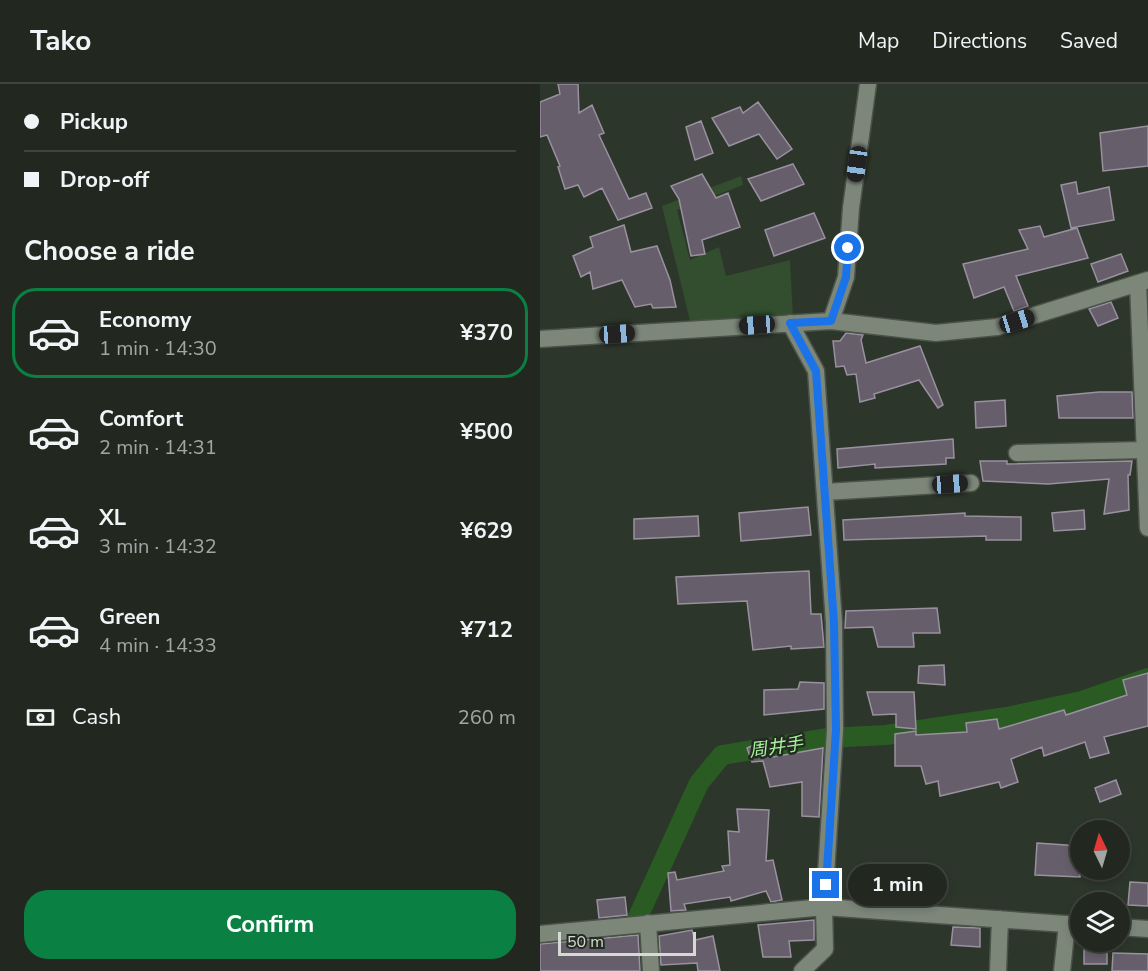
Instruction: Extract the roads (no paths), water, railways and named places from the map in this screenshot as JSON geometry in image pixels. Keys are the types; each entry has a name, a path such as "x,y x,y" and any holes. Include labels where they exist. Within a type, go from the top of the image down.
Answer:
{"street":[{"path":"831,321 846,277 850,208 868,84"},
{"path":"540,339 831,321 936,333 996,327 1143,282 1144,450 1148,528"},
{"path":"790,323 816,371 834,623 836,730 824,907 825,949 802,971"},
{"path":"1017,453 1144,450"},
{"path":"825,492 971,483"},
{"path":"540,934 824,907 1070,925"},
{"path":"998,971 1000,919"},
{"path":"648,923 651,971"},
{"path":"1130,928 1148,929"},
{"path":"1062,971 1070,938"}],"waterway":[{"name":"周井手","path":"621,929 633,928 699,783 722,755 827,738 886,735 1007,717 1082,701 1148,678"}]}
